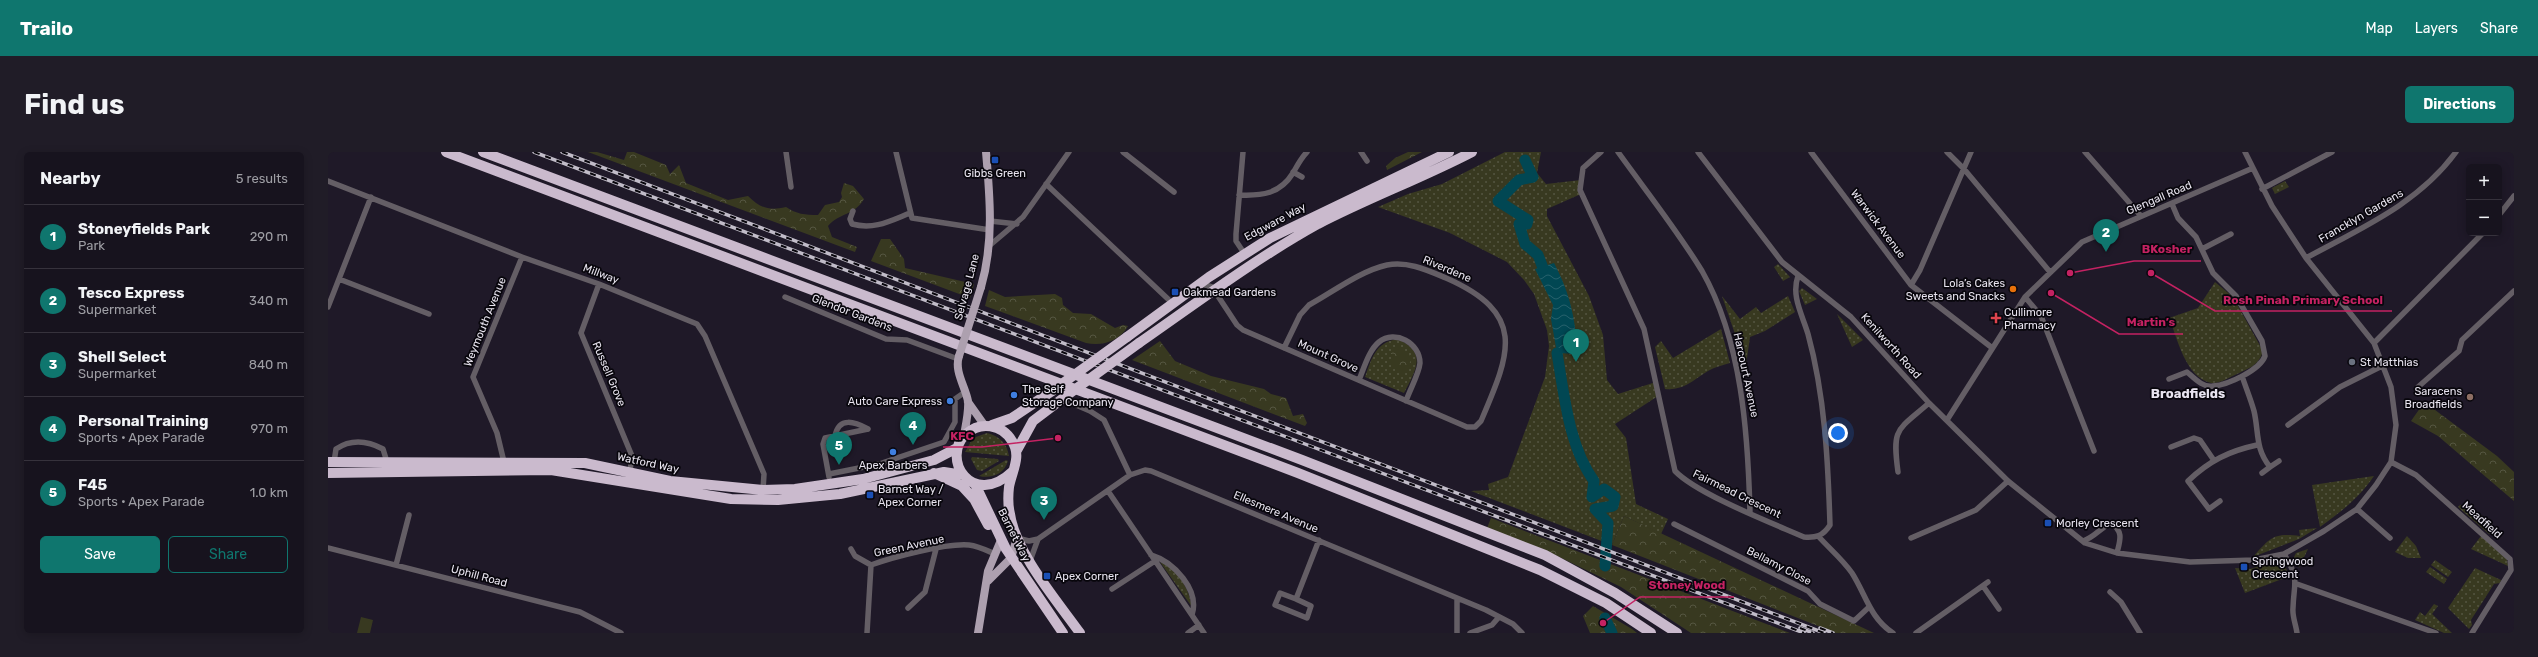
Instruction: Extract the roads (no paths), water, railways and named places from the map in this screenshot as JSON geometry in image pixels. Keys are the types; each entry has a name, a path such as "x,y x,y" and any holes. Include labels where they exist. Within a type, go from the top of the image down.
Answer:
{"highway":[{"path":"446,152 1298,473 1540,570 1606,603 1651,633"},
{"path":"483,152 1302,460 1545,555 1615,593 1677,633"},
{"name":"Edgware Way","path":"988,426 1012,418 1052,391 1244,253 1315,215 1449,152"},
{"name":"Edgware Way","path":"1064,398 1247,266 1319,224 1472,152"},
{"path":"1016,450 1033,421 1064,398"},
{"path":"988,426 1010,438 1016,450 1017,458 1013,472 1001,482 994,485 975,484 963,475 956,457 957,448 964,435 970,430 988,426"},
{"name":"Watford Way","path":"331,462 585,462 670,481 763,490 831,485 863,479 927,462 945,456 957,448"},
{"name":"Watford Way","path":"328,473 551,470 731,499 778,500 840,494 934,473 944,472 963,475"},
{"name":"Barnet Way","path":"1013,472 1009,487 1010,514 1017,538 1030,562 1080,633"},
{"path":"934,473 955,482 968,491 993,534 1001,540"},
{"name":"Barnet Way","path":"975,484 1011,558 1063,633"}],"main road":[{"name":"Selvage Lane","path":"986,152 990,221 989,246 981,288 959,357 960,375 968,402 988,426"},
{"name":"Selvage Lane","path":"964,435 968,402"},
{"path":"988,581 1011,558 1017,538"},
{"path":"978,633 988,581 988,571 1001,540"}],"street":[{"path":"786,152 791,186"},
{"path":"896,152 910,213 914,219 990,230"},
{"path":"989,246 1017,224 1069,152"},
{"path":"1122,152 1174,192"},
{"path":"1243,152 1236,241 1244,253"},
{"path":"1239,195 1261,196 1284,185 1307,152"},
{"name":"Fairmead Crescent","path":"1601,152 1583,168 1580,190 1644,329 1675,471 1684,480 1750,513 1804,537 1819,537"},
{"name":"Harcourt Avenue","path":"1618,152 1687,248 1715,298 1730,340 1746,425 1750,513"},
{"name":"Kenilworth Road","path":"1698,152 1763,240 1782,262 1851,317 1929,403 2008,481 2083,541 2117,553 2190,562 2254,560 2284,554 2358,509"},
{"name":"Warwick Avenue","path":"1811,152 1911,285 1992,347"},
{"path":"1947,152 1964,169 2050,272"},
{"path":"1911,285 1920,270 1971,152"},
{"path":"2085,152 2141,216"},
{"path":"2245,152 2262,189 2306,258 2374,343 2384,365 2395,408 2396,425 2391,462 2358,509 2390,538"},
{"path":"2262,189 2332,152"},
{"name":"Francklyn Gardens","path":"2306,258 2396,209 2419,193 2442,171 2456,152"},
{"path":"1363,153 1367,161"},
{"name":"Glengall Road","path":"1947,420 2025,297 2082,242 2253,168"},
{"path":"1293,172 1302,177"},
{"name":"Millway","path":"328,181 522,257 599,284 693,322 699,327 764,474 763,490"},
{"path":"1046,184 1168,299"},
{"path":"2502,211 2514,196"},
{"path":"328,307 340,280 371,197"},
{"path":"2169,379 2187,372 2200,383 2213,387 2242,376 2259,366 2265,356 2262,342 2236,296 2213,272 2196,237 2178,218 2172,204"},
{"path":"853,211 850,219 852,224 867,227 885,224 910,213"},
{"path":"990,221 1017,224"},
{"path":"2202,249 2231,234"},
{"path":"2374,343 2480,236"},
{"name":"Weymouth Avenue","path":"504,462 497,433 473,377 522,257"},
{"name":"Riverdene","path":"1284,348 1304,309 1378,268 1399,264 1420,267 1477,293 1492,308 1503,328 1506,350 1501,374 1481,421 1475,426 1467,427"},
{"path":"1798,276 1794,289 1808,337 1819,390 1828,470 1830,525 1819,537 1852,573 1868,608 1883,626 1893,633"},
{"path":"340,280 429,314"},
{"name":"Russell Grove","path":"599,284 581,333 632,456 630,472"},
{"path":"1200,284 1209,284 1215,290"},
{"name":"Mount Grove","path":"1215,290 1239,328 1467,427"},
{"path":"2418,387 2459,351 2462,340 2514,291"},
{"name":"Glendor Gardens","path":"785,297 886,339 907,340 959,357"},
{"path":"2025,297 2041,316 2094,451"},
{"path":"1358,380 1371,353 1379,341 1393,337 1406,340 1416,350 1420,364 1406,401"},
{"path":"2288,425 2340,387 2384,365"},
{"path":"2242,376 2254,410 2258,444 2263,459 2270,467"},
{"path":"829,474 879,464 944,442 955,422 955,399 965,392"},
{"path":"1064,398 1104,420 1130,475"},
{"path":"1898,472 1894,444 1898,431 1929,403"},
{"path":"831,485 823,440 868,429 853,421 848,421 839,426 835,436"},
{"path":"2171,447 2194,438 2200,440 2213,459"},
{"path":"331,462 336,449 352,442 364,442 383,449 387,462"},
{"path":"2220,501 2209,509 2188,481 2213,459 2238,449 2258,444"},
{"path":"2262,473 2279,460"},
{"name":"Meadfield","path":"2391,462 2416,475 2510,559 2511,570 2472,633"},
{"name":"Ellesmere Avenue","path":"1038,539 1130,475 1145,470 1151,471 1319,540 1499,617 1516,626 1522,633"},
{"path":"1911,538 1976,510 2008,481"},
{"path":"1108,491 1204,633"},
{"path":"396,565 409,515"},
{"path":"2083,541 2093,538 2099,529 2112,523 2118,528 2122,535 2117,553"},
{"name":"Bellamy Close","path":"1674,524 1808,591 1820,604 1854,621 1868,608"},
{"path":"1017,538 1029,541 1038,539"},
{"path":"1030,562 1038,539"},
{"path":"1296,599 1319,540"},
{"name":"Green Avenue","path":"867,633 871,565 936,549 967,545 978,547 995,554"},
{"name":"Uphill Road","path":"328,548 580,612 621,633"},
{"path":"850,549 854,556 871,565"},
{"path":"908,608 924,592 936,549"},
{"path":"2284,554 2294,570 2297,584 2292,609 2297,633"},
{"path":"1112,589 1153,558"},
{"path":"1153,558 1166,561 1180,576 1193,600 1194,608 1192,615"},
{"path":"1916,633 1988,582"},
{"path":"2297,584 2436,633"},
{"path":"1982,586 1999,609"},
{"path":"2110,592 2121,602 2140,633"},
{"path":"1280,593 1296,599 1312,606 1307,618 1275,605 1280,593"},
{"path":"1457,599 1458,633"},
{"path":"1470,633 1492,625 1499,617"},
{"path":"1188,633 1199,626"}],"water":[{"path":"1554,263 1560,275 1571,307 1578,354 1557,353 1551,319 1553,305 1535,269"}],"waterway":[{"path":"1525,160 1533,177 1519,180 1498,201 1528,220 1527,224 1519,224 1525,244 1538,255 1543,268"},
{"path":"1557,353 1565,403 1573,436 1579,452 1594,481 1592,497 1604,489 1615,497 1613,506 1595,509 1608,523 1605,566"},
{"path":"1605,618 1612,633"}],"railway":[{"path":"534,152 1804,633"},
{"path":"562,152 1824,633"},
{"path":"1800,628 1813,633"},
{"path":"1820,628 1833,633"}],"place":[{"name":"Gibbs Green","path":"995,160"},
{"name":"Tesco Express","path":"2106,252"},
{"name":"BKosher","path":"2070,273"},
{"name":"Rosh Pinah Primary School","path":"2151,273"},
{"name":"Lola’s Cakes Sweets and Snacks","path":"2013,289"},
{"name":"Oakmead Gardens","path":"1175,292"},
{"name":"Martin’s","path":"2051,293"},
{"name":"Cullimore Pharmacy","path":"1996,318"},
{"name":"Stoneyfields Park","path":"1576,362"},
{"name":"St Matthias","path":"2352,362"},
{"name":"The Self Storage Company","path":"1014,395"},
{"name":"Saracens Broadfields","path":"2470,397"},
{"name":"Auto Care Express","path":"950,401"},
{"name":"KFC","path":"1058,438"},
{"name":"Personal Training","path":"913,445"},
{"name":"Apex Barbers","path":"893,452"},
{"name":"F45","path":"839,465"},
{"name":"Barnet Way / Apex Corner","path":"870,495"},
{"name":"Shell Select","path":"1044,520"},
{"name":"Morley Crescent","path":"2048,523"},
{"name":"Springwood Crescent","path":"2244,567"},
{"name":"Apex Corner","path":"1047,576"},
{"name":"Stoney Wood","path":"1603,623"}],"district":[{"name":"Broadfields","path":"2188,393"}]}
